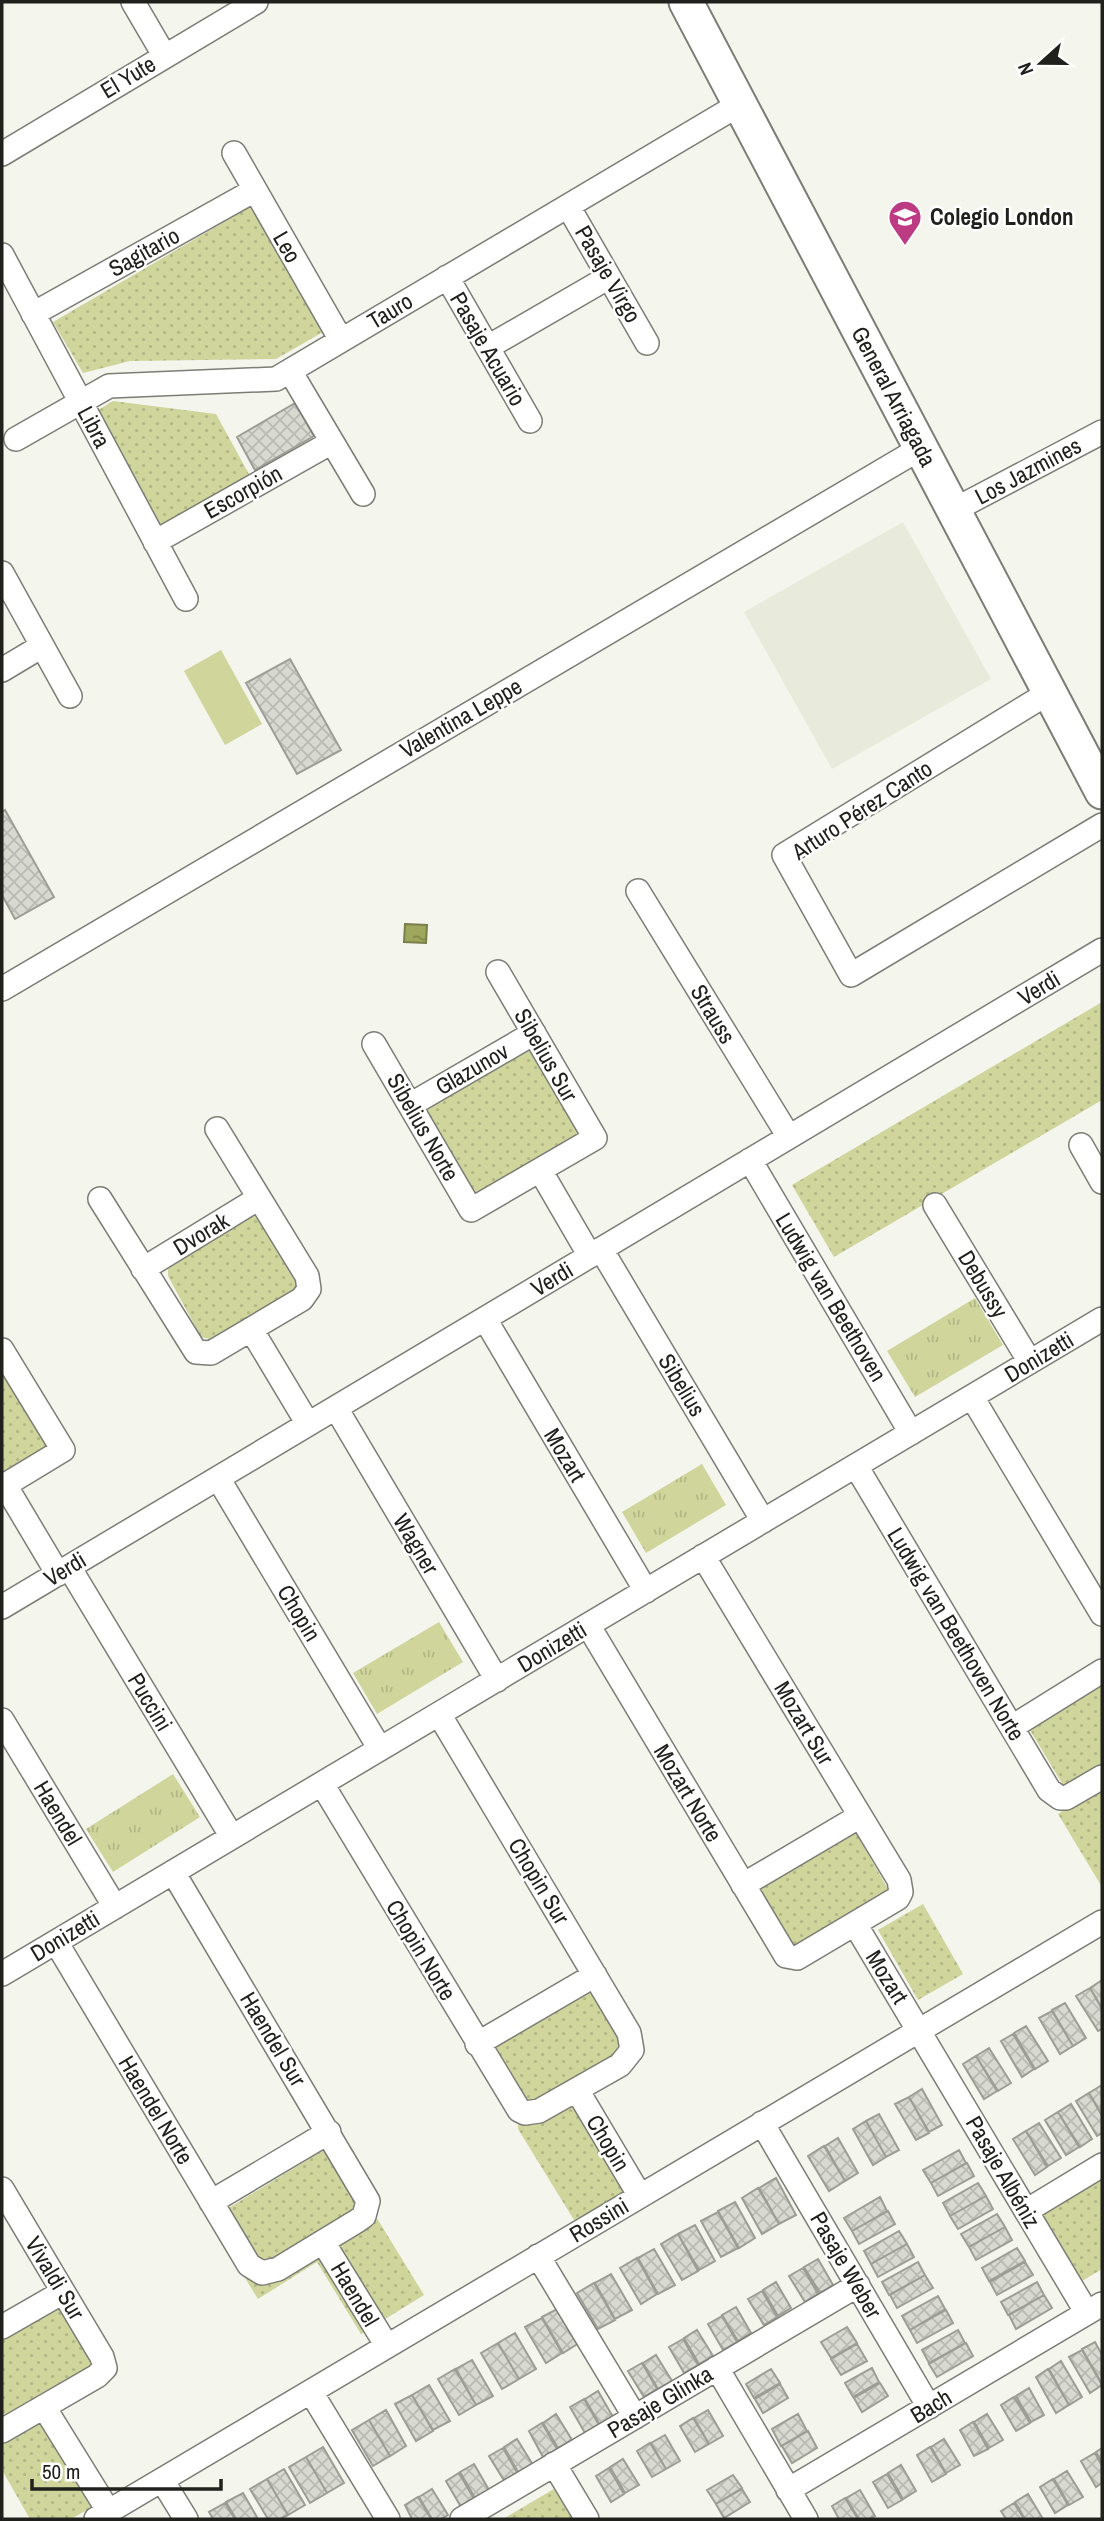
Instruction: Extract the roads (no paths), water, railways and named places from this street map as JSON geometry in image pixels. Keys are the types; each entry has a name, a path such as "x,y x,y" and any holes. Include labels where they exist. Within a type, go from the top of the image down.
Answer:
{"street":[{"path":"133,2 164,55"},
{"name":"El Yute","path":"2,154 256,2"},
{"name":"General Arriagada","path":"686,2 1102,792"},
{"name":"Tauro","path":"16,439 109,386 276,379 740,104"},
{"name":"Leo","path":"234,153 341,340"},
{"name":"Sagitario","path":"33,314 255,190"},
{"name":"Pasaje Virgo","path":"568,206 647,343"},
{"name":"Libra","path":"2,255 186,599"},
{"name":"Pasaje Acuario","path":"447,277 530,421"},
{"path":"488,347 610,277"},
{"path":"290,371 363,494"},
{"name":"Los Jazmines","path":"954,510 1102,432"},
{"name":"Escorpión","path":"155,542 332,442"},
{"name":"Valentina Leppe","path":"2,989 921,448"},
{"path":"2,573 70,695"},
{"path":"2,670 43,646"},
{"name":"Arturo Pérez Canto","path":"1050,692 784,855 851,975 1102,825"},
{"name":"Strauss","path":"638,891 789,1137"},
{"name":"Verdi","path":"2,1607 1102,950"},
{"name":"Sibelius Sur","path":"498,972 595,1138 540,1170"},
{"name":"Glazunov","path":"411,1105 534,1033"},
{"name":"Sibelius Norte","path":"374,1044 471,1210 540,1170"},
{"path":"100,1199 196,1352 211,1353 302,1299 309,1289 307,1276 217,1129"},
{"path":"1080,1145 1102,1182"},
{"name":"Ludwig van Beethoven","path":"750,1160 911,1433"},
{"name":"Sibelius","path":"540,1170 596,1253 763,1521"},
{"name":"Dvorak","path":"143,1269 260,1198"},
{"name":"Debussy","path":"935,1205 1030,1362"},
{"name":"Mozart","path":"485,1319 646,1591"},
{"name":"Donizetti","path":"2,1974 1102,1319"},
{"path":"251,1329 308,1424"},
{"name":"Puccini","path":"2,1351 63,1450 4,1486 63,1570 232,1837"},
{"path":"972,1397 1102,1614"},
{"name":"Wagner","path":"336,1408 497,1679"},
{"name":"Ludwig van Beethoven Norte","path":"856,1466 1049,1790 1060,1798 1072,1795 1102,1777"},
{"name":"Chopin","path":"218,1478 380,1749"},
{"name":"Mozart Sur","path":"704,1556 899,1880 901,1892"},
{"name":"Mozart Norte","path":"588,1625 782,1952 791,1958"},
{"path":"1012,1727 1102,1671"},
{"name":"Chopin Sur","path":"439,1714 629,2033 632,2050"},
{"name":"Haendel","path":"2,1720 115,1907"},
{"name":"Chopin Norte","path":"322,1784 513,2105 525,2113"},
{"path":"743,1885 860,1816"},
{"name":"Haendel Sur","path":"173,1872 365,2193 368,2209"},
{"name":"Mozart","path":"791,1958 797,1958 855,1924 898,1898 901,1892"},
{"name":"Rossini","path":"102,2515 1102,1922"},
{"name":"Mozart","path":"855,1924 920,2030"},
{"name":"Haendel Norte","path":"56,1942 249,2265 262,2273"},
{"path":"477,2044 595,1975"},
{"name":"Pasaje Albéniz","path":"920,2030 1026,2211 1094,2309"},
{"name":"Chopin","path":"525,2113 538,2111 625,2062 632,2050"},
{"name":"Chopin","path":"577,2090 640,2196"},
{"name":"Pasaje Weber","path":"762,2123 929,2407"},
{"path":"211,2202 329,2133"},
{"path":"1026,2211 1102,2165"},
{"name":"Vivaldi Sur","path":"2,2189 102,2357 105,2368 97,2376 44,2407"},
{"name":"Haendel","path":"262,2273 278,2269 358,2221 368,2209"},
{"name":"Haendel","path":"323,2242 387,2346"},
{"path":"538,2256 635,2417"},
{"name":"Pasaje Glinka","path":"462,2519 858,2285"},
{"path":"2,2327 63,2292"},
{"name":"Bach","path":"788,2490 1094,2309"},
{"path":"717,2368 806,2519"},
{"path":"311,2392 388,2519"},
{"path":"2,2431 44,2407 102,2515"},
{"path":"554,2464 587,2519"},
{"path":"162,2480 186,2519"}],"water":[{"path":"405,924 427,925 426,943 404,942"}],"place":[{"name":"Colegio London","path":"905,247"}]}
